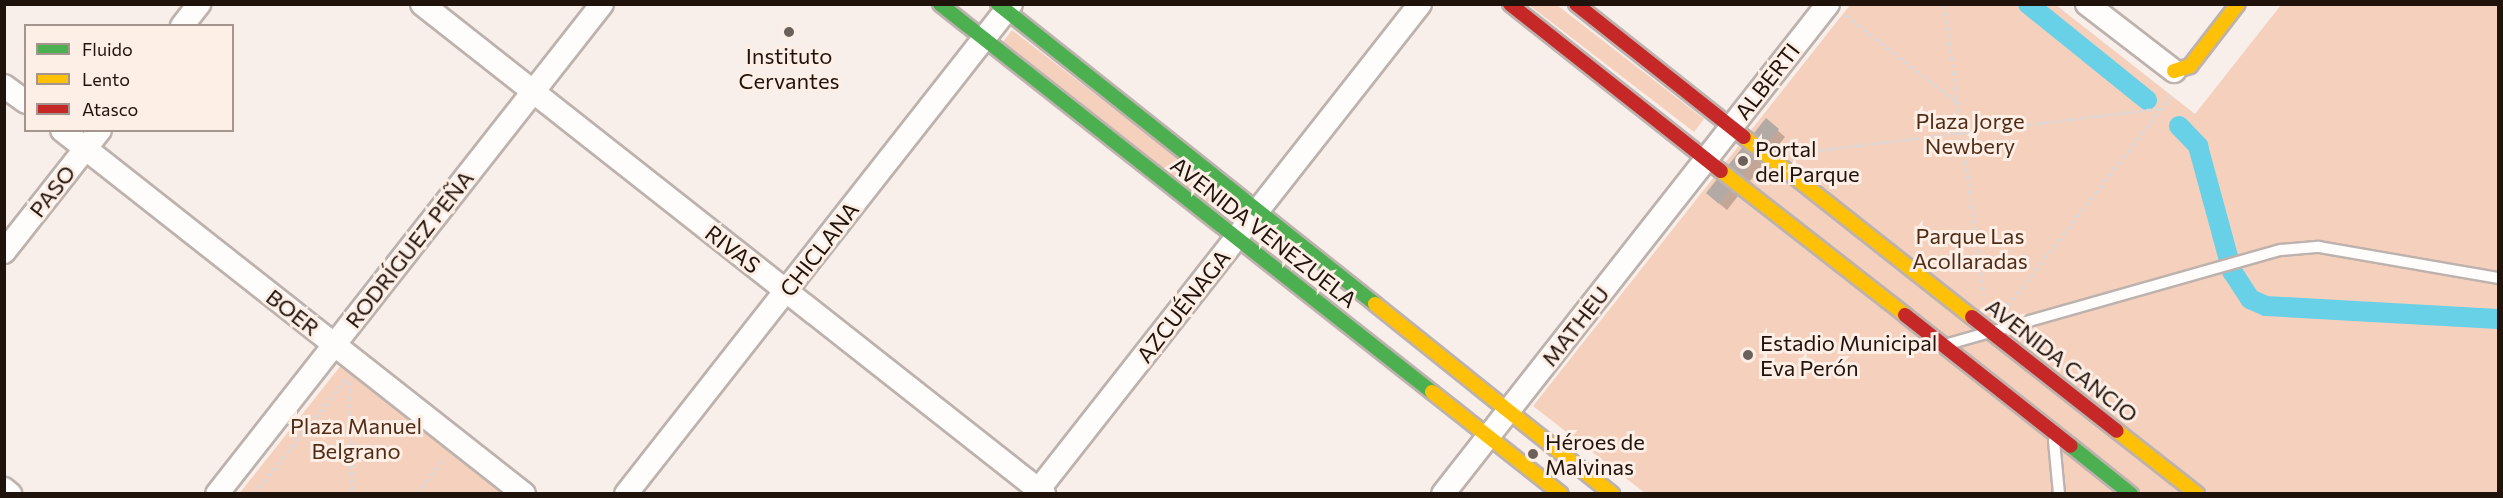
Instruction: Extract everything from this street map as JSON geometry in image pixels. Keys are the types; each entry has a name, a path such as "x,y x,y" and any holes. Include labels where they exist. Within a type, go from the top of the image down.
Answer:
{"street":[{"path":"184,24 199,4"},
{"name":"RIVAS","path":"422,4 1039,492"},
{"name":"RODRÍGUEZ PEÑA","path":"217,494 602,4"},
{"name":"AVENIDA VENEZUELA","path":"940,4 1561,494"},
{"name":"AZCUÉNAGA","path":"1039,492 1420,4"},
{"path":"1510,4 2131,494"},
{"name":"AVENIDA CANCIO","path":"1575,4 2197,494"},
{"path":"2087,4 2174,71 2190,66 2238,4"},
{"name":"AVENIDA VENEZUELA","path":"1005,7 1510,408 1612,494"},
{"name":"CHICLANA","path":"626,494 984,39 1005,7"},
{"name":"ALBERTI","path":"1707,158 1834,8"},
{"path":"4,86 24,101"},
{"name":"BOER","path":"64,132 524,494"},
{"name":"PASO","path":"4,252 98,132"},
{"name":"MATHEU","path":"1443,494 1707,158"},
{"path":"4,489 10,494"}],"lane":[{"path":"1942,345 2215,265 2252,256 2319,247 2499,278"},
{"path":"2054,432 2059,494"}],"path":[{"path":"1944,4 1991,331"},
{"path":"1834,8 1958,102"},
{"path":"1991,331 2177,88 2174,71"},
{"path":"1768,156 2162,108"},
{"path":"334,344 350,375 359,382"},
{"path":"254,494 350,375"},
{"path":"350,375 352,494"},
{"path":"439,446 457,460"},
{"path":"417,494 448,453"}],"green space":[{"path":"1529,5 1557,5 1704,119 1694,132"},
{"name":"Parque Las Acollaradas","path":"1850,5 2056,5 2195,114 2281,5 2498,5 2498,493 1645,493 1533,406"},
{"path":"1012,30 1231,199 1220,213 1002,43"},
{"name":"Plaza Manuel Belgrano","path":"346,359 517,494 239,494"}],"building":[{"name":"Portal del Parque","path":"1766,118 1779,129 1719,204 1706,193"}],"waterway":[{"path":"2028,4 2147,100"},
{"path":"2179,126 2198,146 2232,271 2250,299 2266,306 2498,319"}],"traffic: fast":[{"path":"940,4 1432,392"},
{"path":"998,4 1375,304"},
{"path":"2071,446 2131,494"}],"traffic: slow":[{"path":"2174,71 2190,66 2238,4"},
{"path":"1744,137 1972,317"},
{"path":"1721,171 1905,315"},
{"path":"1375,304 1612,494"},
{"path":"1432,392 1561,494"},
{"path":"2117,431 2197,494"}],"traffic: jam":[{"path":"1510,4 1721,171"},
{"path":"1576,4 1744,137"},
{"path":"1905,315 2071,446"},
{"path":"1972,317 2117,431"}],"place":[{"name":"Instituto Cervantes","path":"789,32"},
{"name":"Portal del Parque","path":"1743,161"},
{"name":"Estadio Municipal Eva Perón","path":"1748,355"},
{"name":"Héroes de Malvinas","path":"1533,454"}],"park label":[{"name":"Plaza Jorge Newbery","path":"1970,132"}]}
